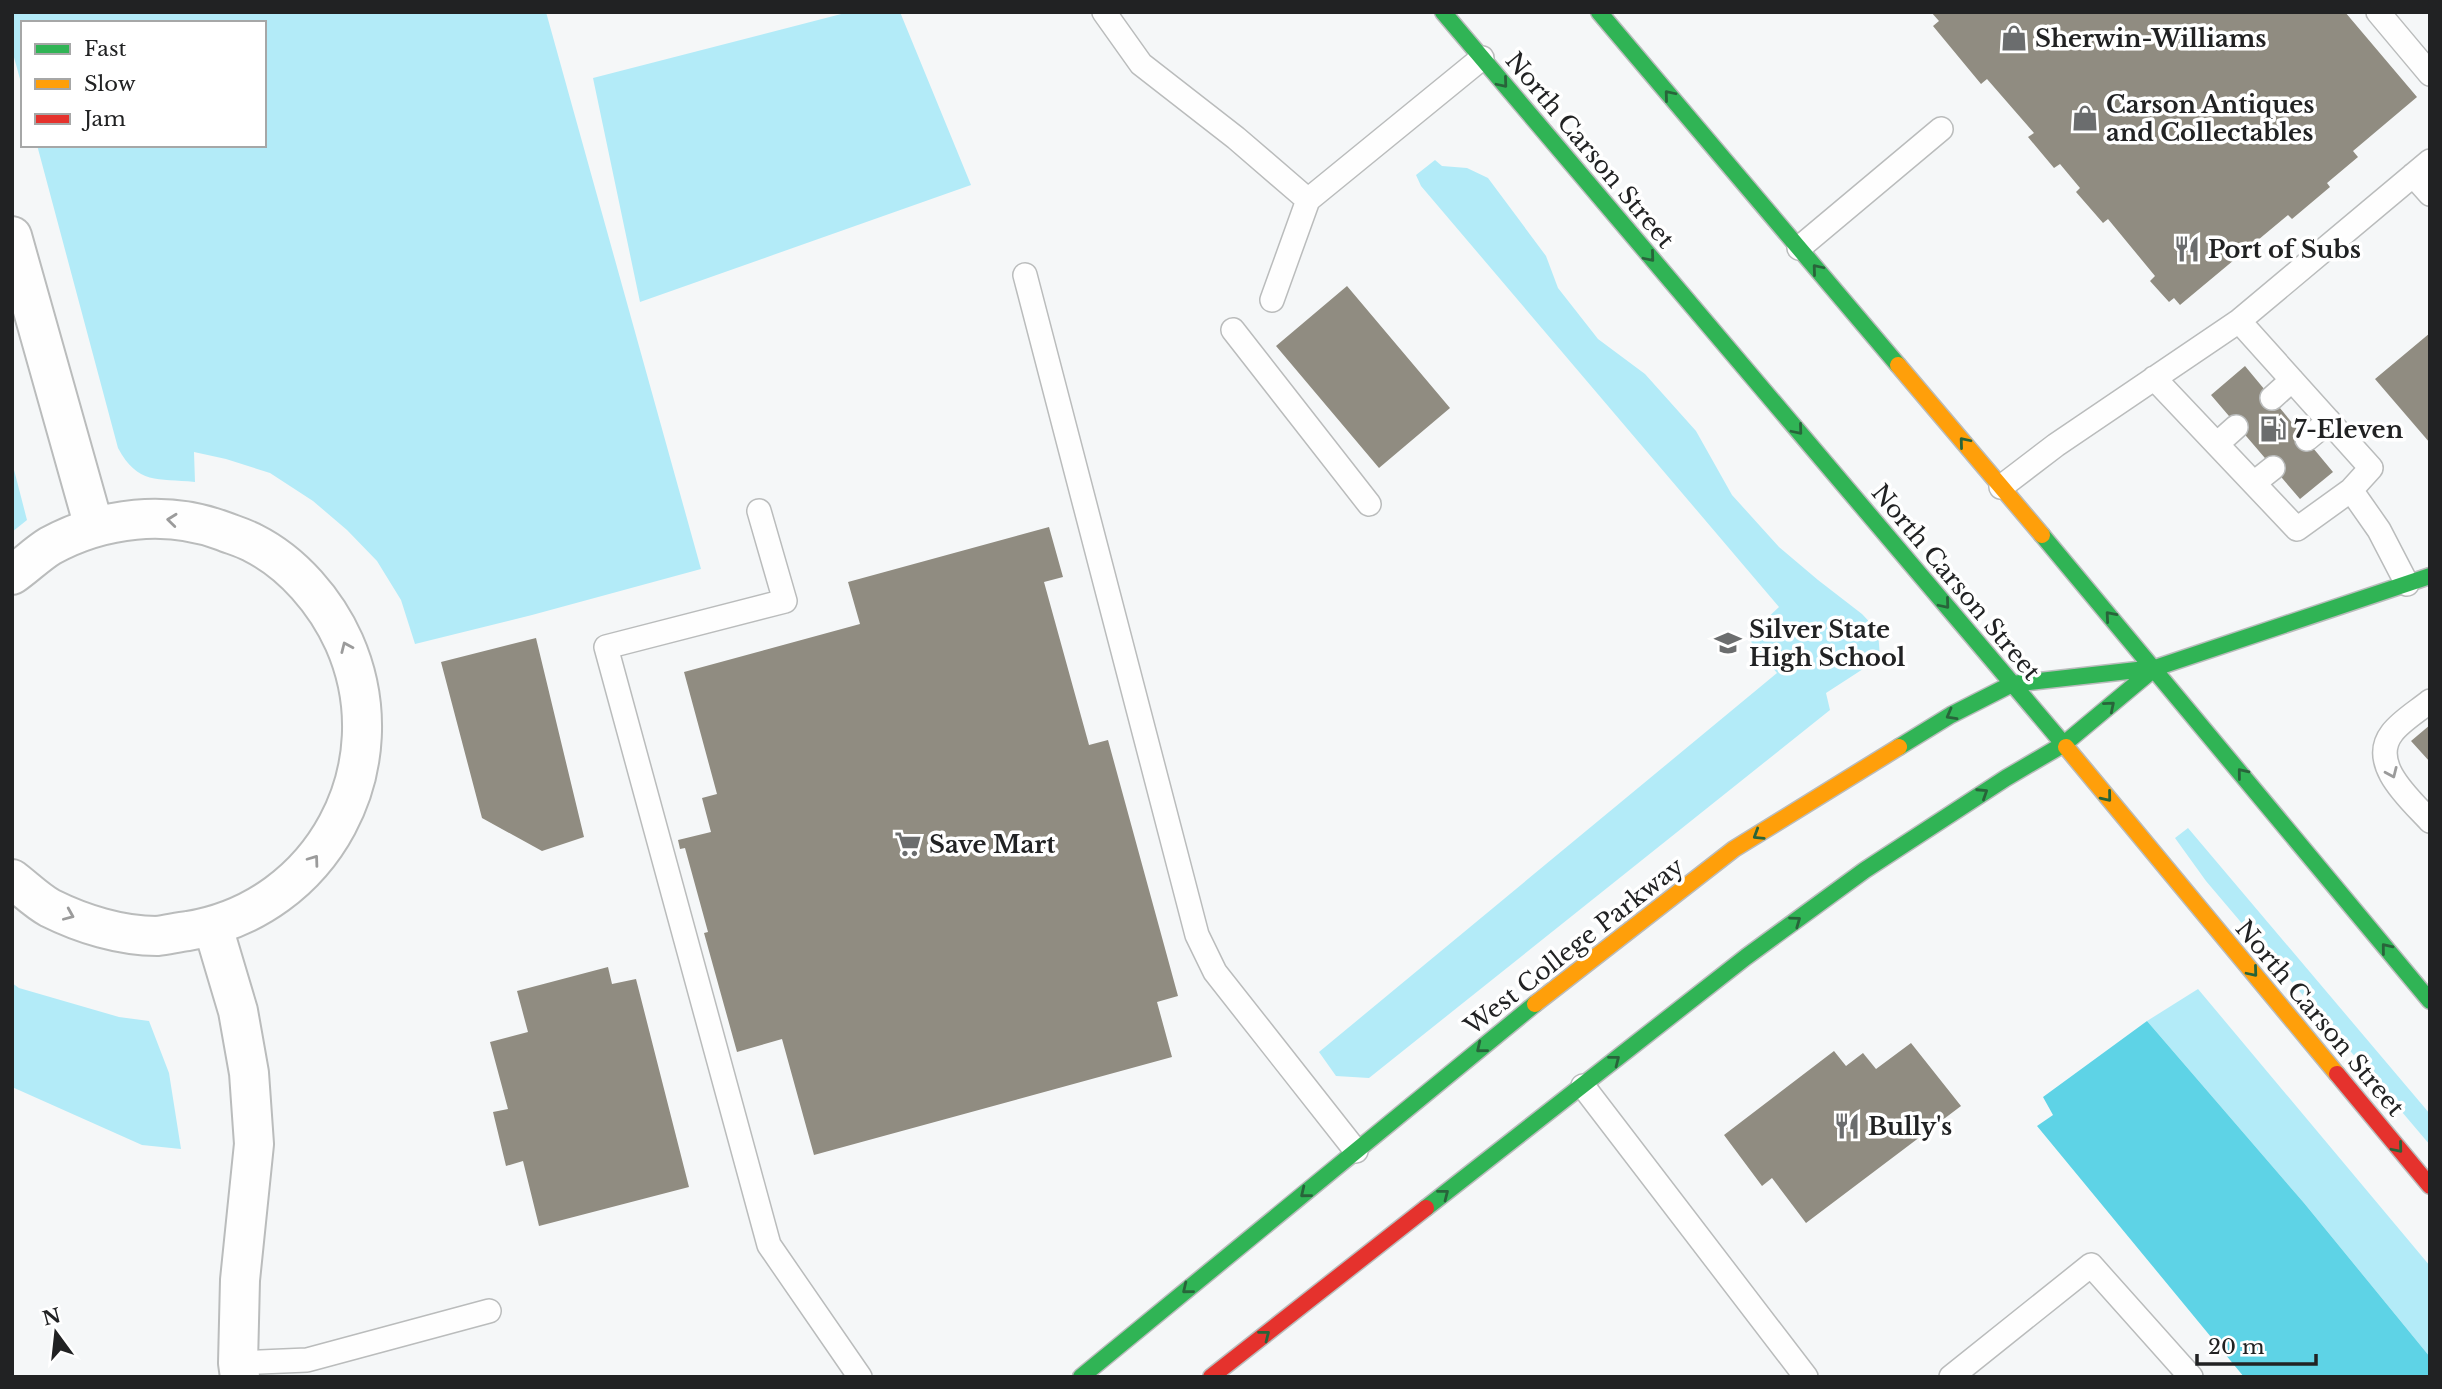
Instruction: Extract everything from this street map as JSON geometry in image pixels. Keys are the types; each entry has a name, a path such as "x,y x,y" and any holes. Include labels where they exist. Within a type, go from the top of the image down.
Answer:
{"main road":[{"name":"North Carson Street","path":"1443,12 2064,744 2430,1186"},
{"path":"1599,12 2155,668 2430,1001"},
{"name":"West College Parkway","path":"1081,1377 1534,1004 1734,849 1951,715 2012,684 2155,668 2430,576"},
{"name":"West College Parkway","path":"1211,1377 1746,957 1865,870 2006,778 2064,744 2155,668"}],"street":[{"path":"12,236 94,527"},
{"path":"12,575 49,547 94,527 148,518 203,524 254,543 298,575 333,617 355,667 364,722 358,775 338,827 306,871 263,905 213,927 157,936 101,929 49,907 12,879"},
{"path":"213,927 238,1011 249,1073 254,1144 240,1280 239,1370"}],"lane":[{"path":"1104,12 1141,64 1236,138 1307,200"},
{"path":"2378,12 2430,74"},
{"path":"1272,300 1307,200 1482,58"},
{"path":"1799,248 1941,129"},
{"path":"2001,487 2056,444 2239,321 2421,168 2430,194"},
{"path":"1025,275 1197,935 1215,972 1356,1151"},
{"path":"2154,378 2297,529 2351,490 2371,468 2239,321"},
{"path":"1233,330 1368,504"},
{"path":"2272,398 2292,380"},
{"path":"2307,439 2329,421"},
{"path":"2217,444 2236,427"},
{"path":"2254,483 2273,468"},
{"path":"2351,490 2379,530 2407,584"},
{"path":"759,511 785,601 606,647 769,1244 860,1377"},
{"path":"2430,701 2391,734 2384,752 2393,779 2430,821"},
{"path":"1583,1086 1806,1377"},
{"path":"1951,1377 2091,1265 2191,1377"},
{"path":"239,1370 307,1360 489,1311"}],"shaded area":[{"path":"12,12 546,12 701,569 415,644 401,600 377,561 313,501 270,473 194,452 195,482 150,477 133,468 118,448 38,147 266,147 266,21 21,21 21,83 12,50"},
{"path":"849,12 900,12 971,185 640,302 593,78"},
{"path":"1435,160 1442,166 1467,168 1488,178 1546,256 1558,288 1598,339 1645,374 1696,431 1732,495 1779,547 1862,614 1878,631 1880,658 1826,693 1830,710 1369,1078 1336,1076 1319,1052 1777,673 1747,637 1779,607 1421,186 1416,175"},
{"path":"12,462 27,520 12,532"},
{"path":"2188,828 2430,1114 2430,1145 2206,881 2175,838"},
{"path":"12,983 19,988 119,1017 149,1021 169,1073 181,1149 142,1145 12,1087"},
{"path":"2198,989 2430,1266 2430,1357 2304,1203 2147,1021"}],"water":[{"path":"2147,1021 2304,1203 2430,1357 2430,1377 2244,1377 2037,1126 2053,1115 2043,1097"}],"building":[{"path":"1931,12 2345,12 2417,97 2353,151 2358,157 2327,183 2330,187 2292,219 2288,215 2180,305 2174,298 2169,302 2150,281 2155,276 2108,219 2103,223 2076,192 2080,188 2060,164 2054,168 2028,137 2034,133 1987,79 1981,84 1933,26 1939,21"},
{"path":"1347,286 1450,408 1379,468 1276,346"},
{"path":"2430,333 2430,443 2375,379"},
{"path":"2245,366 2333,472 2300,499 2211,395"},
{"name":"Save Mart","path":"1049,527 1063,577 1044,582 1089,745 1108,740 1178,996 1157,1002 1172,1057 814,1155 782,1039 737,1052 704,933 708,932 685,848 680,849 678,840 711,832 702,798 717,794 684,672 860,624 848,582"},
{"path":"536,638 584,837 542,851 482,818 441,662"},
{"path":"2430,725 2430,762 2411,741"},
{"path":"608,967 612,984 636,979 689,1187 539,1226 523,1161 506,1166 493,1112 508,1109 490,1042 528,1032 517,991"},
{"path":"1911,1043 1961,1106 1806,1223 1772,1178 1762,1186 1724,1135 1834,1051 1846,1066 1863,1053 1876,1069"}],"traffic: fast":[{"path":"1443,12 2066,747"},
{"path":"1599,12 1898,365"},
{"path":"2042,535 2430,1001"},
{"path":"1899,747 1951,715 2012,684 2155,668 2430,576"},
{"path":"1426,1208 1746,957 1865,870 2006,778 2064,744 2155,668"},
{"path":"1081,1377 1535,1004"}],"traffic: slow":[{"path":"1898,365 2042,535"},
{"path":"1535,1004 1734,849 1899,747"},
{"path":"2066,747 2337,1074"}],"traffic: jam":[{"path":"2337,1074 2430,1186"},
{"path":"1211,1377 1426,1208"}],"place":[{"name":"Sherwin-Williams","path":"2014,38"},
{"name":"Carson Antiques and Collectables","path":"2085,118"},
{"name":"Port of Subs","path":"2187,249"},
{"name":"7-Eleven","path":"2273,429"},
{"name":"Silver State High School","path":"1728,643"},
{"name":"Save Mart","path":"908,844"},
{"name":"Bully's","path":"1847,1126"}]}
